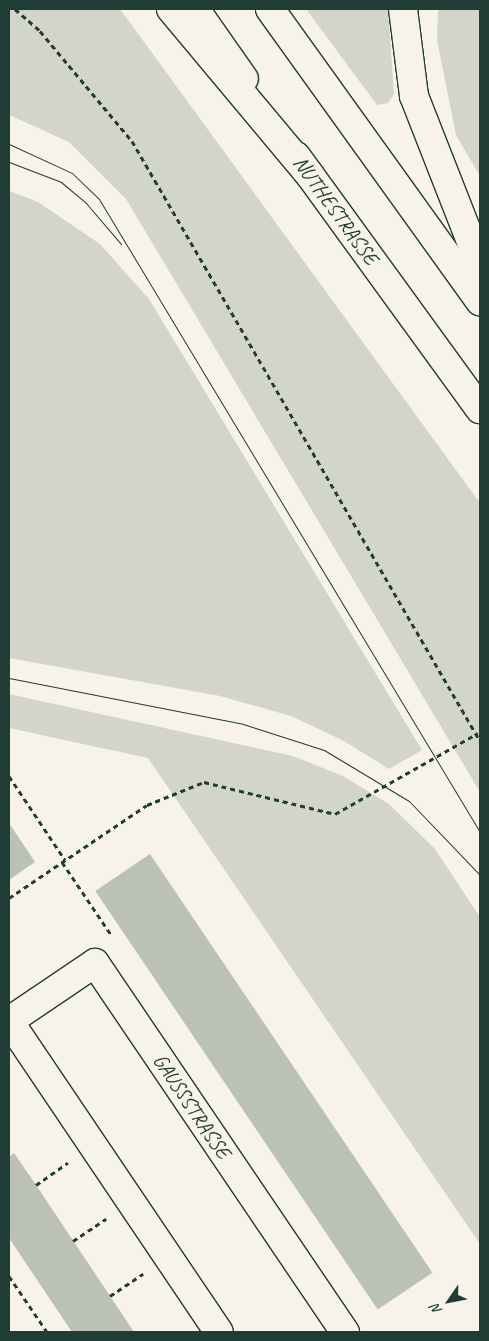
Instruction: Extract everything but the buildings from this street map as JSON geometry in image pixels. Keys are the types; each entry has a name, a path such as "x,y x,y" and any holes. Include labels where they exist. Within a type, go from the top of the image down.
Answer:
{"main road":[{"path":"171,9 310,175"},
{"name":"NUTHESTRASSE","path":"195,9 310,175 480,409"},
{"path":"270,9 480,301"},
{"path":"403,9 414,96 480,264"},
{"name":"GAUSSSTRASSE","path":"219,1332 10,1020 95,962 346,1332"}],"path":[{"path":"15,9 40,31 132,141 478,732 480,740"},
{"path":"9,898 147,805 204,782 334,814 478,732"},
{"path":"9,776 65,860"},
{"path":"36,1185 74,1159"},
{"path":"73,1241 112,1215"},
{"path":"110,1296 149,1270"},
{"path":"9,1276 47,1332"}],"shaded area":[{"path":"9,9 120,9 480,503 480,792 126,199 69,142 9,115"},
{"path":"306,9 388,9 394,94 388,103 377,105"},
{"path":"438,9 480,9 480,176 456,135 437,40"},
{"path":"9,191 38,202 100,244 149,299 422,750 389,769 344,741 291,716 220,696 9,658"},
{"path":"9,694 293,756 343,776 389,804 435,849 480,917 480,1244 148,758 9,728"}],"tram line":[{"path":"9,144 72,173 99,199 480,832"},
{"path":"9,162 61,182 86,203 121,244"},
{"path":"9,678 243,724 324,750 409,801 480,875"}]}
